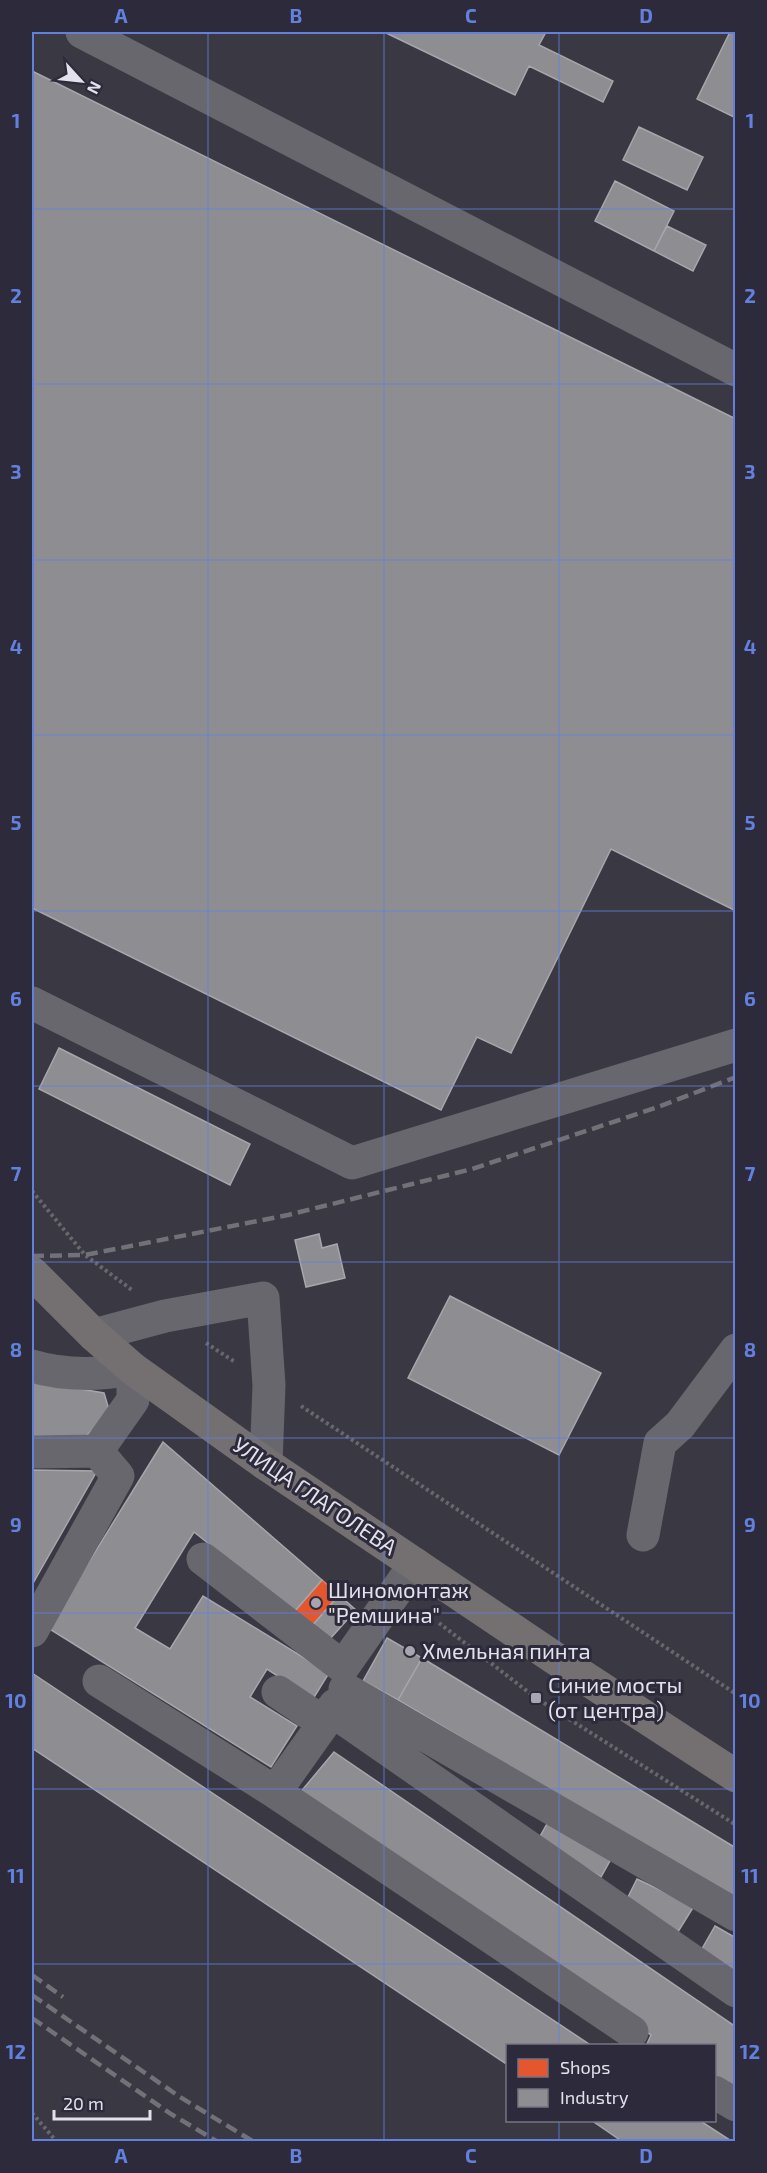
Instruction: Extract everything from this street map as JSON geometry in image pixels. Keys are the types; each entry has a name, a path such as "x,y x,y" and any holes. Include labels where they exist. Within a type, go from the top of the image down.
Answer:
{"main road":[{"name":"УЛИЦА ГЛАГОЛЕВА","path":"32,1273 93,1335 133,1369 266,1464 735,1776"}],"lane":[{"path":"82,32 735,370"},
{"path":"32,1003 352,1163 735,1045"},
{"path":"93,1335 165,1316 263,1298 269,1385 266,1464"},
{"path":"643,1535 660,1443 680,1425 735,1350"},
{"path":"32,1366 51,1372 105,1374 133,1369 133,1400 97,1451"},
{"path":"32,1452 97,1451"},
{"path":"32,1631 118,1476 97,1451"},
{"path":"203,1559 336,1697 735,1991"},
{"path":"275,1792 336,1697 416,1564"},
{"path":"99,1682 275,1792 632,2032"},
{"path":"278,1692 336,1697 735,1915"},
{"path":"716,2093 735,2105"}],"path":[{"path":"32,1191 85,1255 165,1316 735,1694"},
{"path":"32,2113 57,2142"}],"building: Shops":[{"name":"Шиномонтаж \"Ремшина\"","path":"322,1580 339,1595 311,1627 294,1612"}],"building: Industry":[{"path":"384,32 546,32 539,45 613,81 603,102 529,66 515,95"},
{"path":"730,32 736,32 736,118 697,99"},
{"path":"32,71 736,419 736,911 611,849 511,1053 477,1037 441,1110 32,908"},
{"path":"639,127 703,157 687,190 623,160"},
{"path":"615,181 674,211 654,251 595,221"},
{"path":"667,226 706,245 693,271 654,251"},
{"path":"59,1048 250,1144 230,1185 39,1089"},
{"path":"319,1234 322,1248 337,1244 345,1278 306,1287 295,1240"},
{"path":"450,1296 601,1373 559,1455 408,1378"},
{"path":"32,1381 104,1393 110,1413 84,1438 32,1436"},
{"path":"163,1442 322,1580 294,1612 194,1532 135,1628 170,1649 203,1596 329,1673 313,1699 267,1669 250,1697 297,1726 271,1767 48,1628"},
{"path":"32,1470 97,1471 32,1585"},
{"path":"339,1595 356,1610 329,1640 311,1627"},
{"path":"387,1638 422,1658 398,1700 363,1681"},
{"path":"422,1658 736,1848 736,1900 398,1700"},
{"path":"32,1673 589,2044 506,2044 506,2064 32,1748"},
{"path":"334,1752 736,2027 736,2092 716,2079 716,2044 647,2044 651,2035 293,1801"},
{"path":"548,1822 611,1859 601,1877 538,1840"},
{"path":"637,1879 694,1906 676,1935 624,1905"},
{"path":"715,1926 736,1938 736,1975 699,1954"},
{"path":"594,2122 702,2122 733,2142 623,2142"}],"railway":[{"path":"32,1256 85,1255 288,1215 472,1169 658,1107 736,1077"},
{"path":"32,1975 63,1997"},
{"path":"32,1995 180,2097 254,2142"},
{"path":"32,2018 171,2114 218,2142"}],"place":[{"name":"Шиномонтаж \"Ремшина\"","path":"316,1603"},
{"name":"Хмельная пинта","path":"410,1651"},
{"name":"Синие мосты (от центра)","path":"536,1698"}]}
